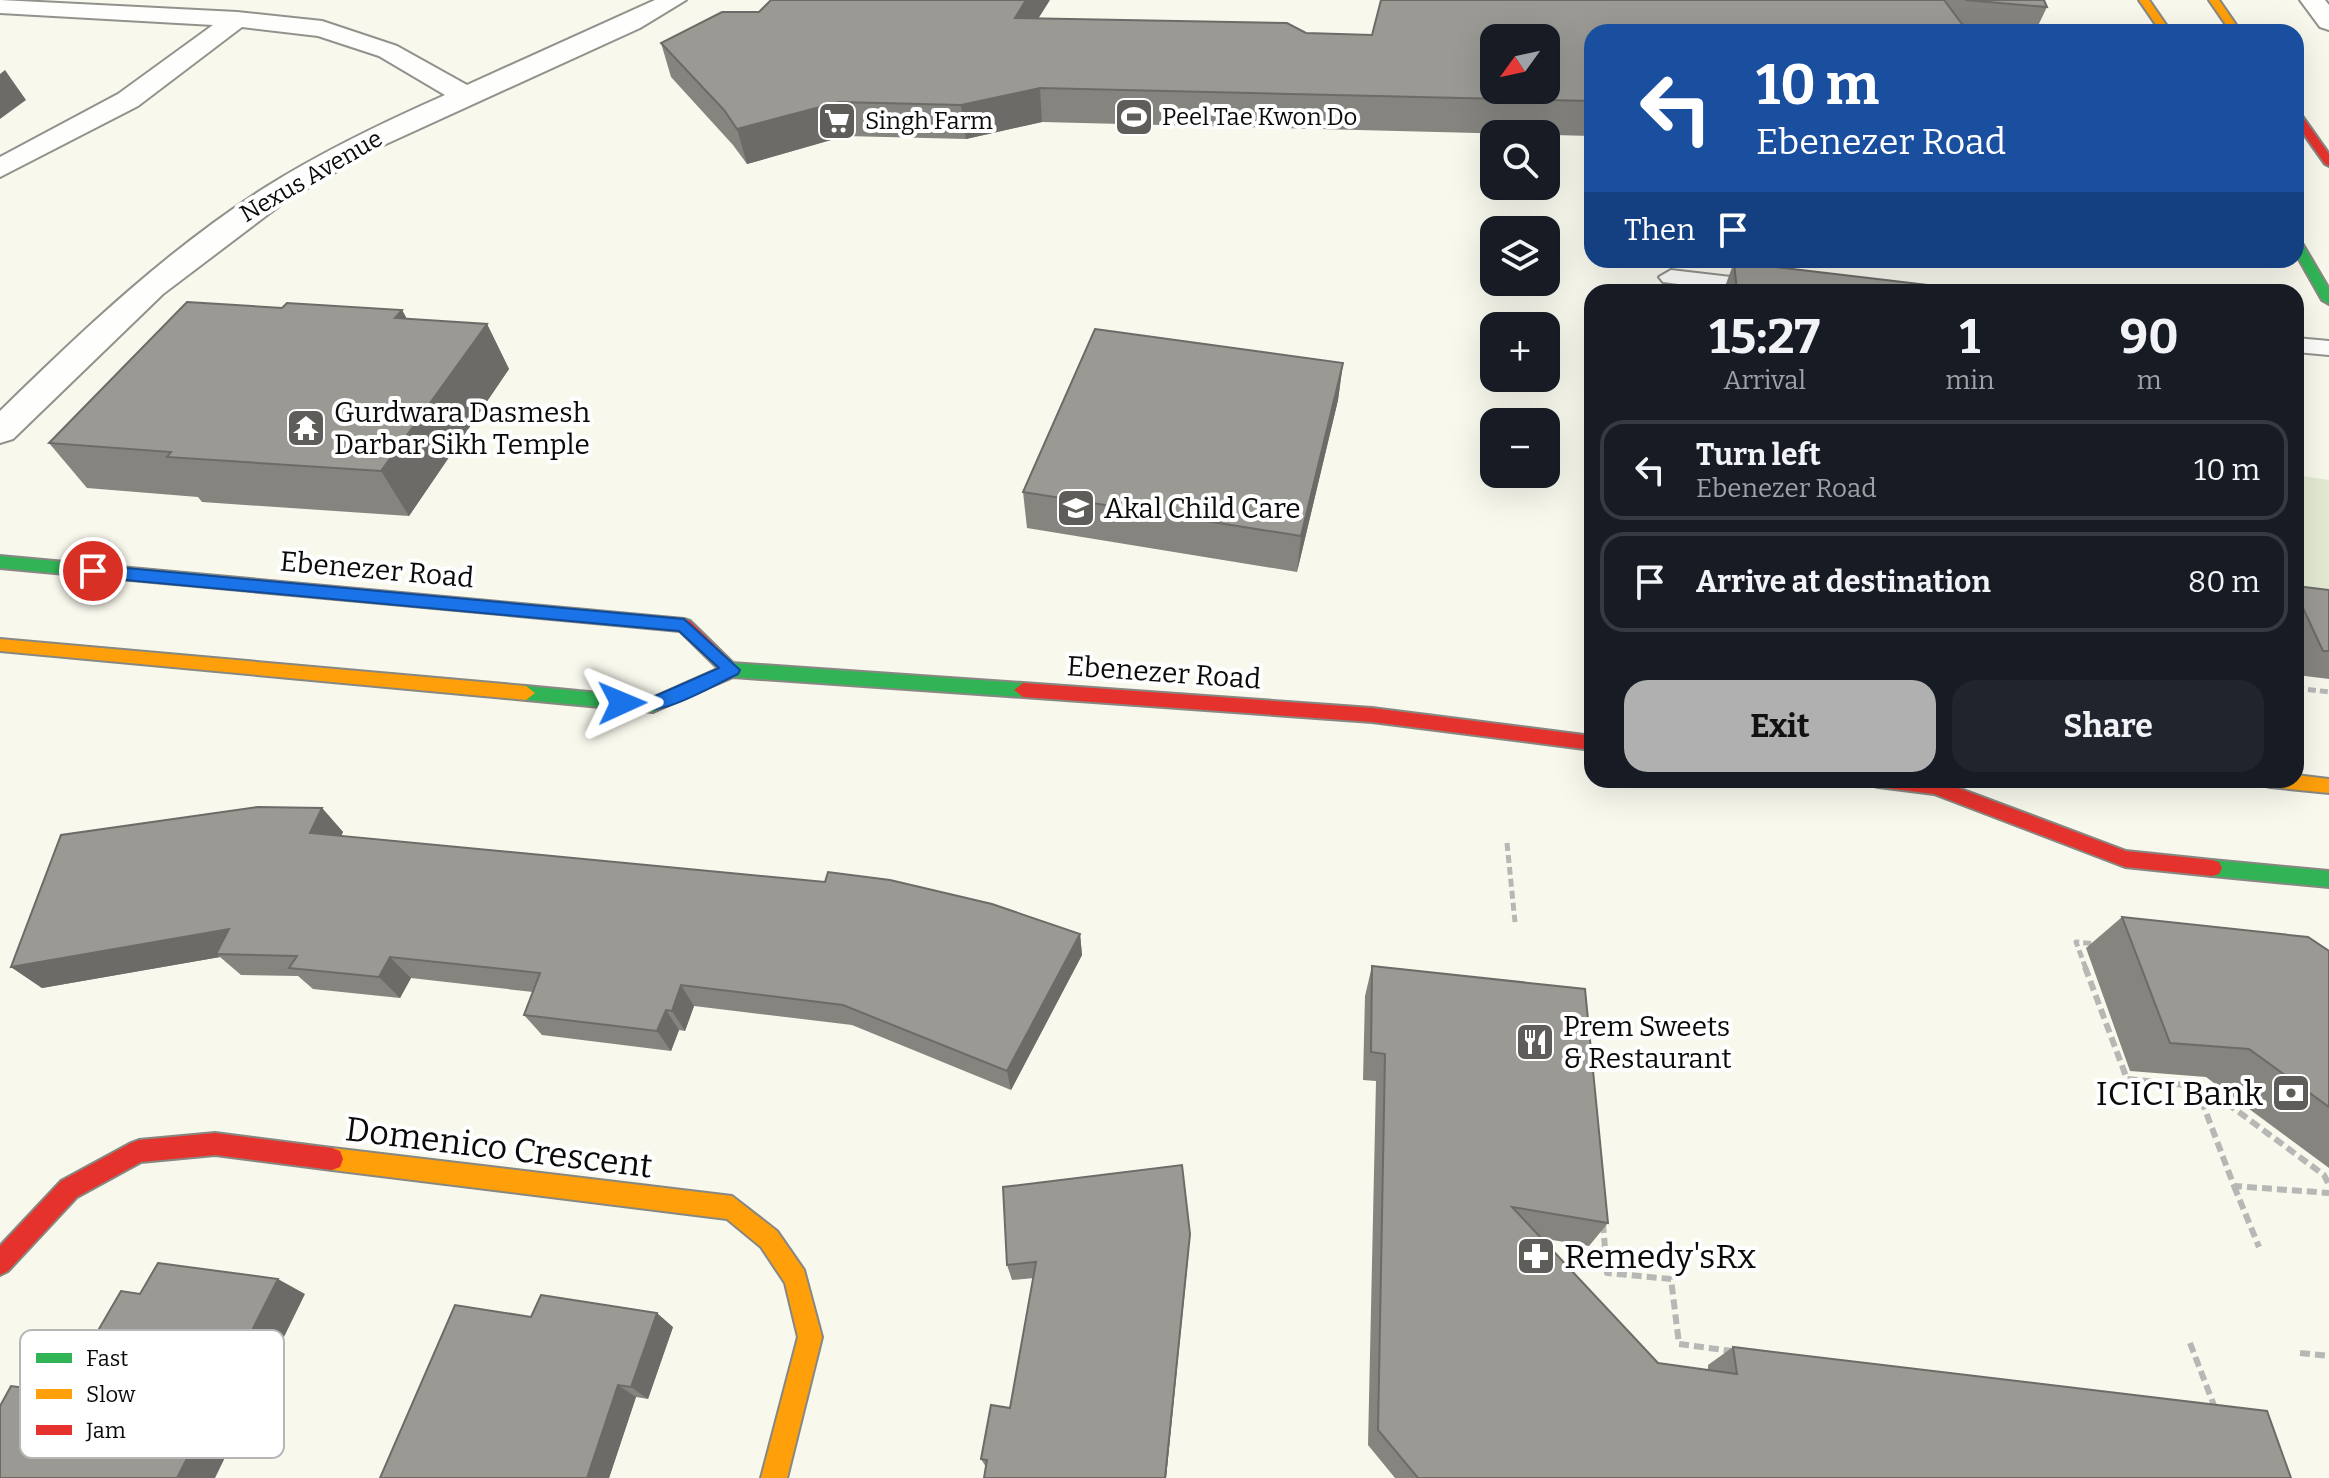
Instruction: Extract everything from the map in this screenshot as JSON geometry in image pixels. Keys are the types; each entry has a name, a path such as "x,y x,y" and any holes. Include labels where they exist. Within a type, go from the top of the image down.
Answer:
{"main road":[{"path":"2144,0 2160,24"},
{"path":"2214,0 2230,24"},
{"path":"2304,126 2329,162"},
{"path":"2304,257 2329,300"},
{"name":"Ebenezer Road","path":"0,562 684,625 731,670"},
{"name":"Ebenezer Road","path":"0,645 653,705 731,670 1372,715 1584,742"},
{"path":"2304,783 2329,786"},
{"path":"1938,788 2125,859 2329,879"},
{"name":"Domenico Crescent","path":"0,1263 69,1189 139,1151 215,1144 732,1208 769,1239 796,1278 810,1337 774,1478"}],"street":[{"name":"Nexus Avenue","path":"0,431 125,308 223,229 324,164 465,95 585,44 674,0"},
{"path":"2312,0 2329,22"},
{"path":"0,6 237,19 322,29 355,38 409,62 465,95"},
{"path":"0,168 100,117 237,19"}],"lane":[{"path":"1671,277 1730,284"},
{"path":"2304,346 2329,348"}],"path":[{"path":"2304,689 2329,692"},
{"path":"1507,843 1515,922"},
{"path":"2108,945 2076,942 2127,1079 2205,1087 2324,1175 2329,1185"},
{"path":"2196,1086 2259,1247"},
{"path":"2234,1186 2329,1193"},
{"path":"1602,1211 1607,1273 1671,1279 1679,1344 1742,1352"},
{"path":"2190,1343 2220,1422"},
{"path":"2300,1353 2329,1356"},
{"path":"2199,1406 2215,1408"}],"green space":[{"path":"2304,476 2329,480 2329,614 2304,611"}],"building":[{"path":"771,0 1026,0 1015,18 1287,23 1306,33 1372,35 1381,0 1944,0 1962,24 1584,24 1584,101 1560,100 1560,24 1480,24 1480,98 1040,88 961,105 839,102 737,129 724,110 661,43 722,12 759,12"},
{"path":"1965,0 2044,0 2047,7"},
{"path":"1735,268 1785,268 1920,284 1736,284"},
{"path":"187,302 282,308 287,303 402,310 395,318 487,324 381,471 167,457 171,452 49,443"},
{"path":"1095,329 1343,363 1301,536 1023,492"},
{"path":"2304,587 2329,590 2329,651 2323,651 2304,610"},
{"path":"258,807 322,808 310,833 825,882 828,872 890,880 992,904 1080,934 1007,1071 843,1005 681,985 672,1011 666,1010 657,1031 524,1015 540,973 390,957 379,977 289,968 297,956 216,954 229,929 11,967 61,835"},
{"path":"2122,917 2308,937 2329,951 2329,1107 2249,1049 2170,1043"},
{"path":"1372,966 1585,989 1608,1223 1512,1207 1658,1363 1737,1374 1733,1347 2267,1411 2291,1478 1418,1478 1378,1430 1385,1054 1371,1052"},
{"path":"1182,1165 1190,1234 1165,1478 984,1478 987,1460 981,1459 991,1405 1010,1408 1036,1262 1007,1265 1003,1187"},
{"path":"158,1263 278,1279 252,1330 98,1330 121,1291 140,1294"},
{"path":"541,1295 657,1313 631,1387 618,1385 587,1478 380,1478 455,1305 531,1317"},
{"path":"11,1386 20,1387 20,1458 187,1458 177,1478 0,1478 0,1406"}],"traffic: fast":[{"path":"2304,257 2329,300"},
{"path":"0,562 456,604"},
{"path":"526,693 653,705 731,670 1023,690"},
{"path":"2212,868 2329,879"}],"traffic: slow":[{"path":"2144,0 2160,24"},
{"path":"2214,0 2230,24"},
{"path":"0,645 526,693"},
{"path":"2304,783 2329,786"},
{"path":"332,1159 732,1208 769,1239 796,1278 810,1337 774,1478"}],"traffic: jam":[{"path":"2304,126 2329,162"},
{"path":"456,604 684,625 731,670"},
{"path":"1023,690 1372,715 1584,742"},
{"path":"1938,788 2125,859 2212,868"},
{"path":"0,1263 69,1189 139,1151 215,1144 332,1159"}],"place":[{"name":"Peel Tae Kwon Do","path":"1134,117"},
{"name":"Singh Farm","path":"837,121"},
{"name":"Gurdwara Dasmesh Darbar Sikh Temple","path":"306,428"},
{"name":"Akal Child Care","path":"1076,508"},
{"name":"Prem Sweets & Restaurant","path":"1535,1042"},
{"name":"ICICI Bank","path":"2291,1093"},
{"name":"Remedy'sRx","path":"1536,1256"}],"route":[{"path":"93,571 684,625 731,670 653,705 622,703"}]}
